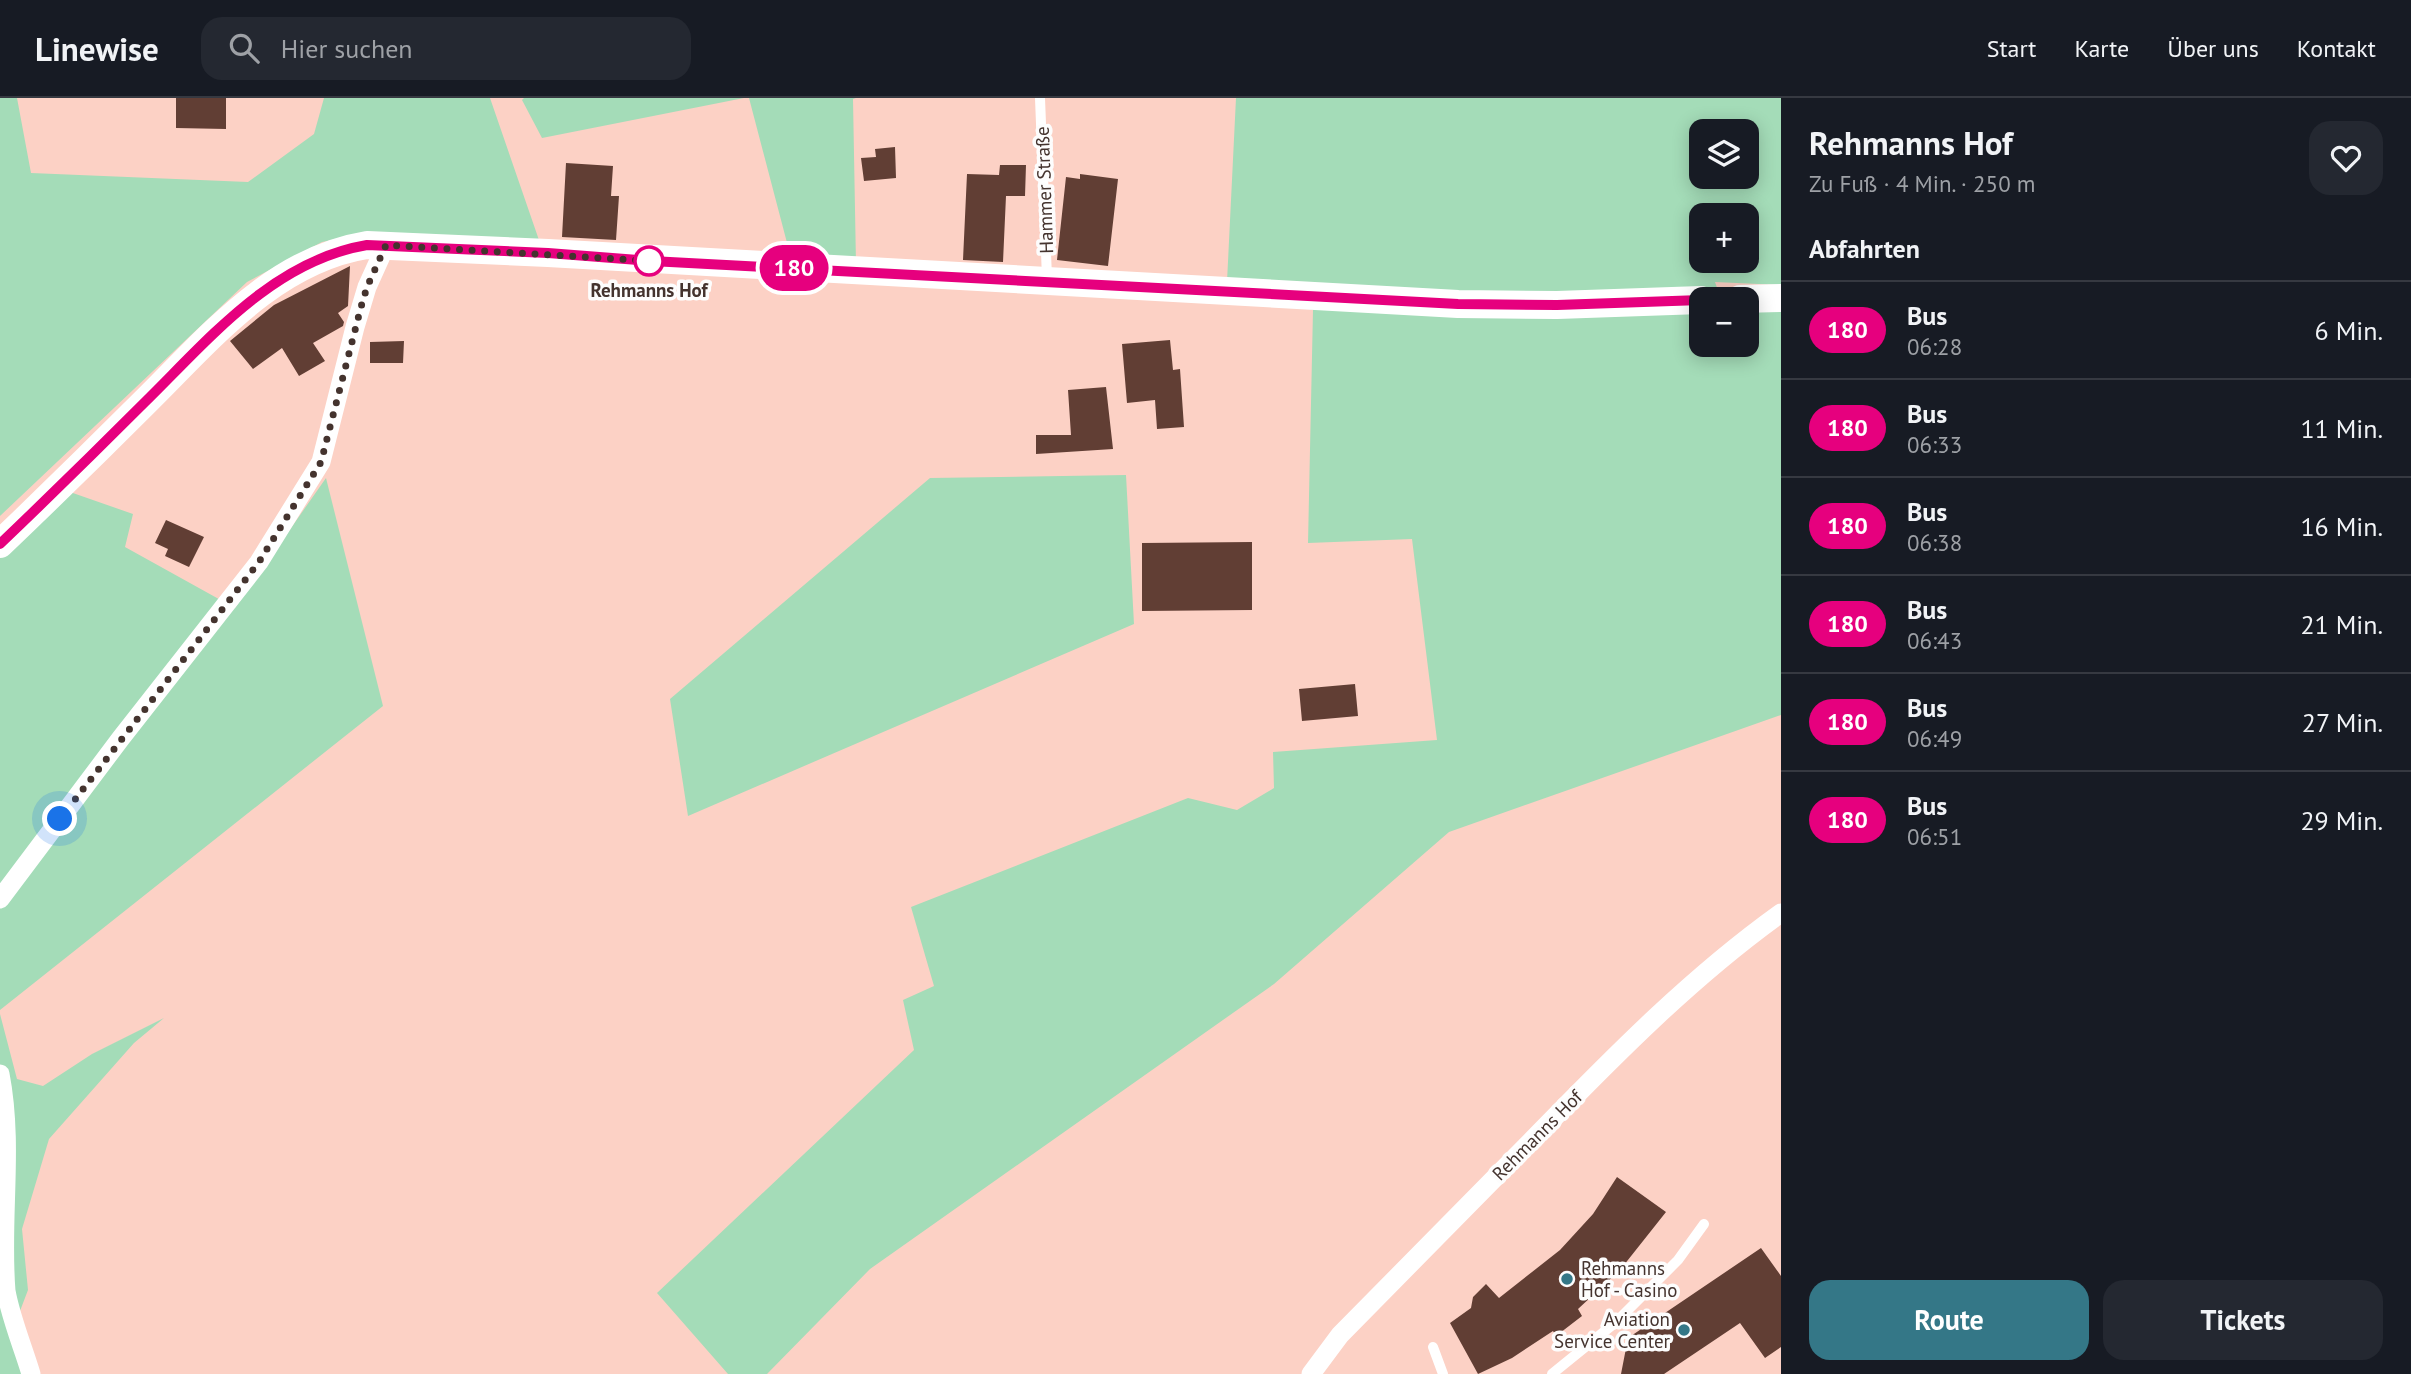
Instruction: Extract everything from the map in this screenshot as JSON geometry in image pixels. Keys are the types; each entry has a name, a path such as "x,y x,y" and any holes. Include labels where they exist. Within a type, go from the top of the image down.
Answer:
{"main road":[{"name":"Hammer Straße","path":"0,544 242,307 273,284 321,258 349,248 386,245 1458,304 1557,305 1689,300"},
{"path":"1759,299 1781,298"}],"street":[{"path":"0,899 121,738 259,562 321,462 361,307 386,245"},
{"name":"Rehmanns Hof","path":"1311,1374 1340,1335 1571,1100 1661,1012 1746,939 1781,913"},
{"path":"0,1074 6,1143 2,1223 6,1292 31,1374"}],"lane":[{"name":"Hammer Straße","path":"1040,98 1047,282"},
{"path":"1552,1374 1616,1322 1678,1260 1704,1224"},
{"path":"1433,1347 1443,1374"}],"green space":[{"path":"0,98 17,98 31,173 248,182 314,134 324,98 490,98 540,243 366,233 322,242 247,282 0,516"},
{"path":"744,98 542,138 522,100"},
{"path":"749,98 856,98 853,99 856,264 791,258"},
{"path":"1236,98 1781,98 1781,285 1715,282 1717,287 1689,287 1689,357 1759,357 1759,310 1781,311 1781,715 1449,832 1274,984 870,1269 767,1374 728,1374 657,1293 914,1050 903,1000 934,986 911,907 1188,798 1237,810 1274,788 1273,752 1437,740 1412,539 1308,543 1313,310 1227,282"},
{"path":"1126,475 1134,624 688,816 670,699 930,478"},
{"path":"326,478 383,706 0,1010 0,556 70,492 133,514 125,547 235,608"},
{"path":"0,1014 17,1079 43,1086 92,1054 164,1018 134,1043 49,1139 22,1229 28,1290 12,1332 26,1374 0,1374"}],"building":[{"path":"176,98 226,98 226,129 176,128"},
{"path":"895,147 896,178 864,181 861,158 876,157 875,149"},
{"path":"566,163 613,166 611,196 619,196 616,240 562,237"},
{"path":"1000,165 1026,165 1025,196 1006,196 1003,262 963,260 967,174 999,175"},
{"path":"1080,174 1118,179 1108,266 1057,260 1066,177 1080,179"},
{"path":"350,266 348,306 338,313 344,322 343,326 313,343 325,361 299,376 282,348 253,369 230,341 274,305"},
{"path":"1170,340 1173,370 1180,369 1184,427 1157,429 1155,400 1127,403 1122,344"},
{"path":"404,341 403,363 370,363 370,342"},
{"path":"1106,387 1113,449 1036,454 1036,435 1071,435 1068,390"},
{"path":"166,520 204,537 189,567 165,556 168,549 155,543"},
{"path":"1252,542 1252,610 1142,611 1142,543"},
{"path":"1355,684 1358,716 1302,721 1299,689"},
{"name":"Rehmanns Hof - Casino","path":"1617,1177 1666,1212 1620,1270 1578,1309 1582,1316 1556,1336 1553,1331 1512,1358 1478,1374 1450,1323 1471,1308 1473,1297 1486,1284 1499,1298 1560,1250 1593,1214"},
{"path":"1761,1248 1781,1276 1781,1347 1765,1358 1740,1323 1664,1374 1621,1374 1628,1338"}],"bus line":[{"name":"180","path":"0,544 242,307 296,270 349,248 367,245 1458,304 1557,305 1689,300"}],"place":[{"name":"Rehmanns Hof","path":"649,261"},
{"name":"Rehmanns Hof - Casino","path":"1567,1279"},
{"name":"Aviation Service Center","path":"1684,1330"}],"route":[{"path":"60,819 259,562 321,462 355,327 367,287 386,245 649,261"}]}
